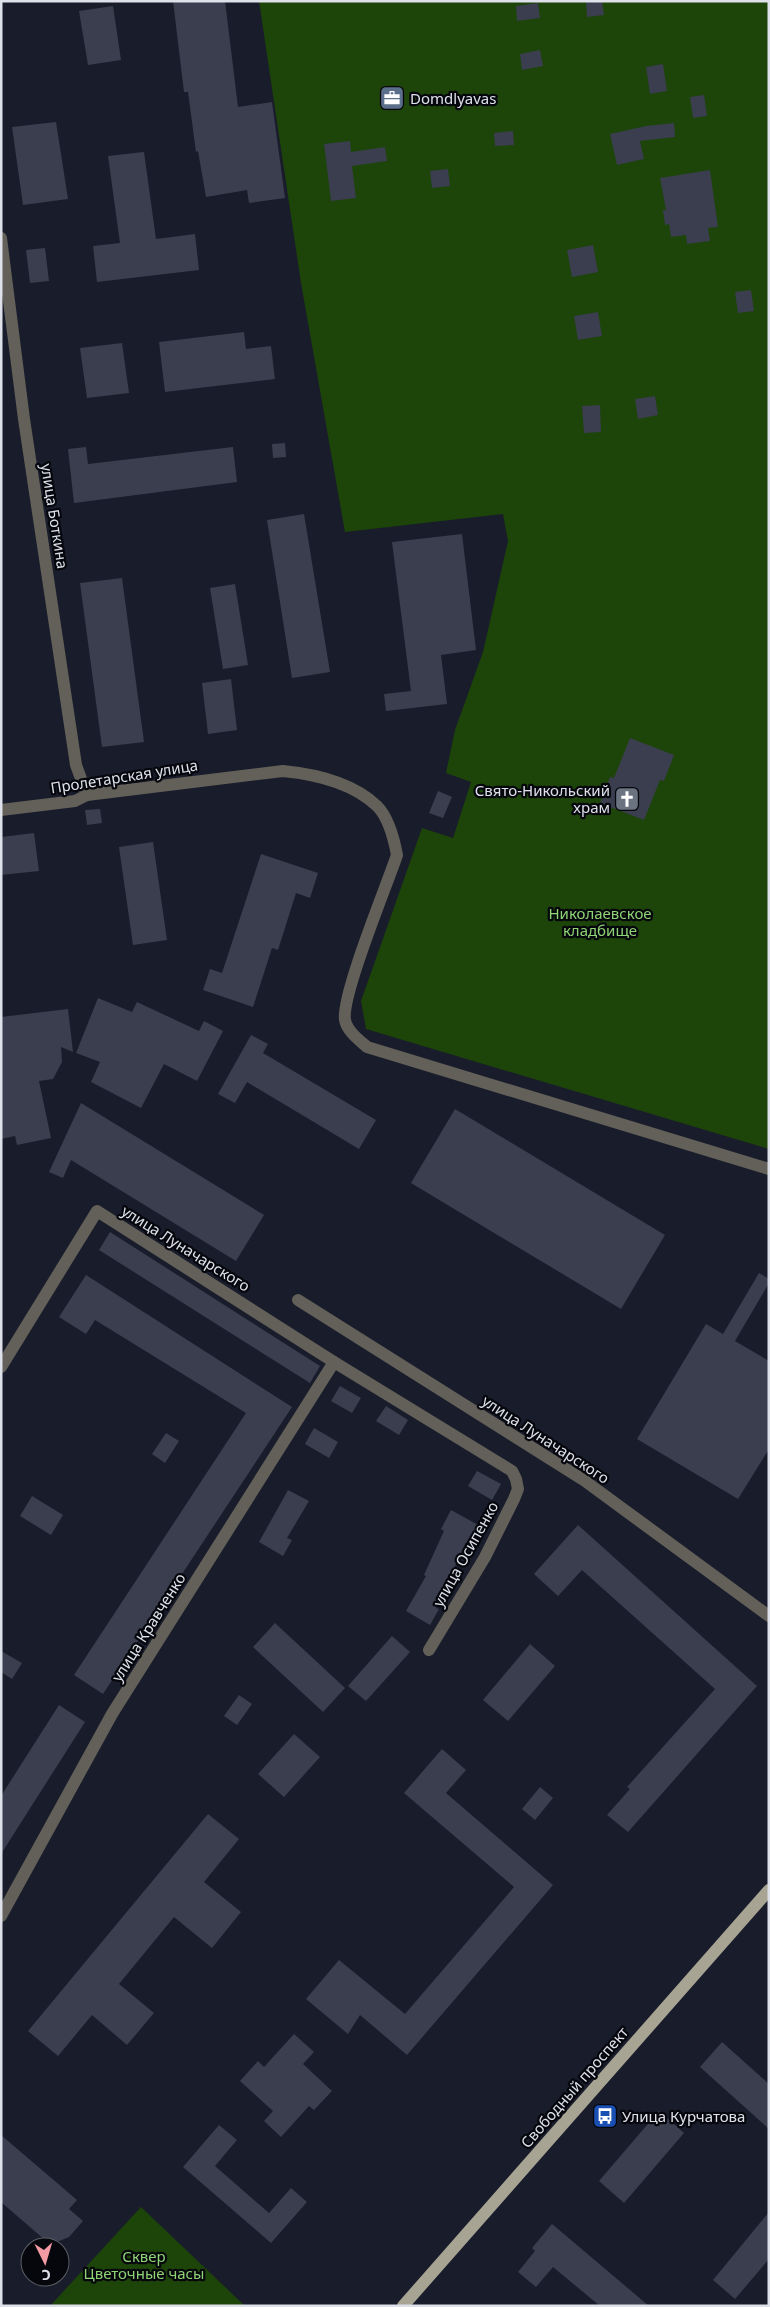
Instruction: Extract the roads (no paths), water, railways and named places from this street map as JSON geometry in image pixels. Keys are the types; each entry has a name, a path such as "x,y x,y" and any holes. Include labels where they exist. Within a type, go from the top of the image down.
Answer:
{"main road":[{"name":"Свободный проспект","path":"403,2306 769,1890"}],"street":[{"name":"улица Боткина","path":"1,238 24,420 76,765 87,795"},
{"name":"Пролетарская улица","path":"1,810 75,801 87,795 282,771 300,772 358,792 378,807 393,834 397,855 348,993 345,1021 354,1036 367,1047 769,1169"},
{"name":"улица Луначарского","path":"1,1367 97,1211 334,1362 512,1471"},
{"name":"улица Луначарского","path":"298,1300 586,1481 769,1616"},
{"name":"улица Кравченко","path":"1,1916 112,1714 334,1362"},
{"name":"улица Осипенко","path":"429,1650 485,1557 514,1499 518,1489 512,1471"}],"place":[{"name":"Domdlyavas","path":"392,98"},
{"name":"Свято-Никольский храм","path":"627,799"},
{"name":"Улица Курчатова","path":"605,2116"}],"park label":[{"name":"Николаевское кладбище","path":"600,922"},
{"name":"Сквер Цветочные часы","path":"144,2264"}]}
